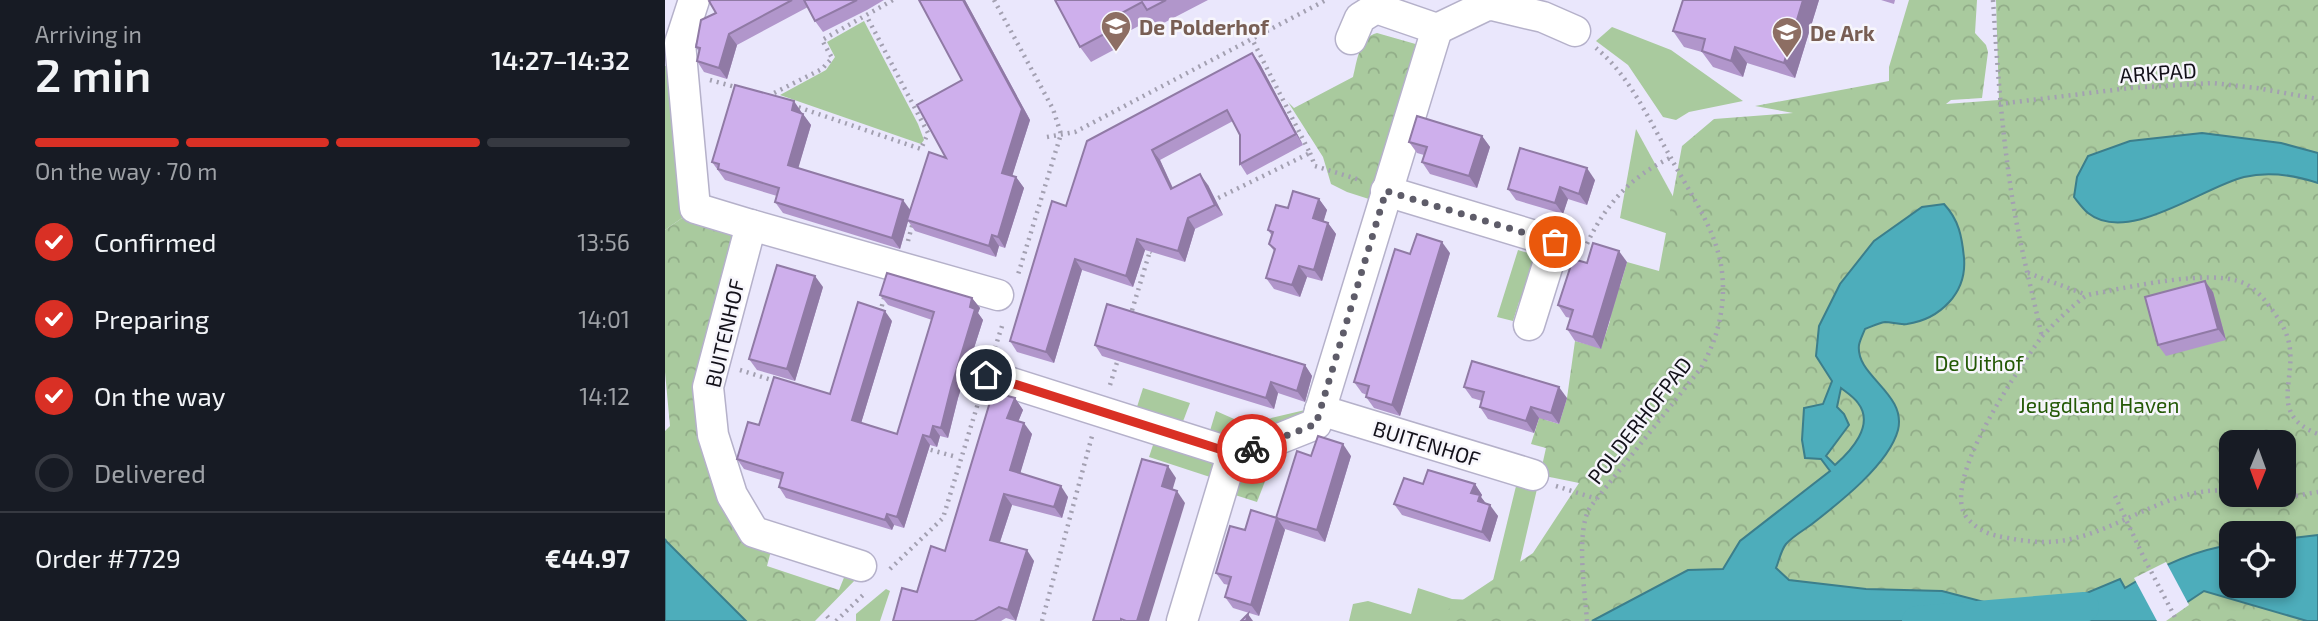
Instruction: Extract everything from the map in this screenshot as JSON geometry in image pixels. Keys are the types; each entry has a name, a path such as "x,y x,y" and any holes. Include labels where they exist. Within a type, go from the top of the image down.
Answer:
{"street":[{"path":"694,0 680,43 695,208 998,295"},
{"path":"986,375 1238,455 1316,424 1437,29 1486,3 1542,17 1576,32"},
{"path":"1351,38 1360,18 1375,8 1437,29"},
{"path":"1386,191 1555,242 1529,325"},
{"name":"BUITENHOF","path":"751,225 708,387 713,435 732,495 754,532 861,566"},
{"name":"BUITENHOF","path":"1320,410 1543,480"},
{"path":"1182,621 1229,464 1229,452"}],"path":[{"path":"768,96 822,69 832,58 822,40 893,0"},
{"path":"1047,137 1075,132 1326,0"},
{"path":"1993,0 1999,104 2010,184 2042,337"},
{"path":"866,15 928,133 921,149"},
{"name":"POLDERHOFPAD","path":"1576,32 1600,52 1626,82 1648,116 1707,223 1718,252 1723,285 1719,327 1710,354 1689,385 1588,511 1583,531 1587,621"},
{"path":"1252,39 1276,80 1315,166 1379,185 1386,191"},
{"path":"699,77 745,90"},
{"name":"ARKPAD","path":"1999,104 2130,88 2212,83 2318,99"},
{"path":"757,93 927,153"},
{"path":"1212,201 1310,153"},
{"path":"1576,242 1586,246 1598,221 1615,198 1640,176 1670,158"},
{"path":"879,316 915,218"},
{"path":"1128,325 1150,251 1162,254"},
{"path":"2028,273 2087,295 2209,277 2237,281 2254,289 2269,305 2288,338 2290,358 2286,390 2292,417 2304,429 2318,434"},
{"path":"2087,295 2042,337 1993,411 1966,467 1960,496 1966,516 1987,535 2029,542 2070,539 2167,501 2199,491 2219,491"},
{"path":"1042,621 1120,350"},
{"path":"714,362 789,386"},
{"path":"913,444 953,456"},
{"path":"1543,480 1597,499"},
{"path":"2296,496 2318,492"},
{"path":"2115,496 2177,621"}],"green space":[{"name":"De Uithof","path":"1909,0 1977,0 1975,33 1986,45 1988,52 1982,98 1951,100 1946,104 1999,100 1996,0 2318,0 2318,621 1431,621 1533,553 1579,483 1540,475 1546,448 1531,444 1540,415 1559,424 1567,398 1575,341 1601,348 1610,321 1612,285 1620,286 1627,262 1659,271 1682,146 1714,119 1793,113 1755,106 1889,81 1889,67"},
{"path":"864,21 918,124 924,140 921,144 780,95 826,70 835,57 827,42"},
{"path":"1612,27 1671,50 1743,101 1689,112 1676,120 1663,117 1628,65 1596,41"},
{"path":"1377,33 1419,45 1372,200 1331,184 1323,157 1288,102 1294,108 1353,77 1366,39"},
{"path":"665,66 669,66 682,218 665,230"},
{"path":"1636,129 1699,244 1620,218"},
{"path":"682,218 741,237 698,387 772,547 767,566 839,590 845,575 858,577 815,621 746,621 665,541 665,431 670,426 665,372 665,230"},
{"path":"1518,250 1541,257 1527,303 1519,302 1513,321 1497,317"},
{"path":"1143,388 1190,403 1182,424 1136,410"},
{"path":"1305,410 1308,413 1236,440 1209,434 1216,411 1241,422 1259,421"},
{"path":"1154,442 1214,461 1210,477 1149,457"},
{"path":"1274,458 1257,502 1232,494 1239,472"},
{"path":"1517,482 1537,489 1520,562 1569,621 1349,621 1353,604 1368,601 1411,614 1418,588 1452,599 1488,601"},
{"path":"886,589 890,591 880,621 856,621 856,614"}],"water":[{"path":"2202,133 2281,143 2318,153 2318,183 2281,175 2244,177 2166,211 2123,222 2105,221 2088,213 2074,197 2077,177 2088,156 2130,141"},
{"path":"1944,204 1959,229 1964,258 1961,282 1949,302 1930,316 1907,324 1885,322 1865,329 1859,345 1860,356 1895,405 1899,417 1898,430 1885,456 1862,482 1786,544 1776,568 1789,580 1866,589 1942,591 2034,615 2120,579 2125,588 2176,561 2219,547 2219,595 2204,591 2159,621 1592,621 1688,570 1723,569 1740,541 1830,471 1821,459 1805,458 1802,440 1804,408 1823,404 1832,381 1816,356 1819,326 1840,284 1874,241 1922,207","holes":["1841,388 1863,411 1862,429 1854,445 1835,465 1826,456 1849,425 1837,407"]},
{"path":"2318,535 2318,621 2307,621 2228,598 2296,598 2296,538"},
{"path":"665,539 666,541 746,621 665,621"}],"pier":[{"path":"2166,562 2189,605 2166,621 2157,621 2134,578"}],"building":[{"path":"792,0 729,34 719,68 697,61 700,48 696,47 701,20 716,13 709,1"},
{"path":"804,0 857,0 815,21"},
{"path":"919,0 963,0 1022,109 1002,173 1016,177 998,237 992,235 989,246 907,220 929,152 946,158 917,105 962,80"},
{"path":"1055,0 1166,0 1147,10 1142,2 1105,22 1110,31 1080,47"},
{"path":"1683,0 1803,0 1784,63 1735,47 1731,61 1702,51 1705,39 1673,31"},
{"path":"1252,53 1296,134 1240,164 1240,135 1227,110 1152,150 1171,189 1200,174 1215,205 1188,218 1178,251 1137,239 1126,276 1075,259 1046,352 1010,341 1052,201 1066,206 1087,141"},
{"path":"735,85 794,101 792,110 803,114 788,165 903,200 892,238 775,202 779,188 718,169 719,164 712,162"},
{"path":"1417,116 1482,136 1469,176 1422,162 1427,147 1409,142"},
{"path":"1520,148 1587,168 1579,194 1560,187 1555,203 1508,189"},
{"path":"1293,191 1319,199 1313,218 1328,223 1314,270 1299,266 1292,285 1266,278 1275,249 1269,244 1273,232 1268,230 1276,205 1288,208"},
{"path":"1417,234 1442,242 1392,405 1366,397 1369,386 1354,382 1395,249 1410,254"},
{"path":"1593,243 1619,251 1593,337 1567,329 1573,310 1558,305 1573,259 1587,263"},
{"path":"777,265 815,276 787,369 749,359"},
{"path":"887,273 972,298 970,307 975,309 941,428 933,426 930,437 923,435 897,517 887,514 885,520 779,487 783,473 737,459 748,422 759,425 774,377 830,394 858,302 885,311 852,420 897,434 934,312 880,295"},
{"path":"2205,281 2218,329 2158,345 2145,297"},
{"path":"1107,304 1305,365 1297,391 1271,382 1266,398 1095,345"},
{"path":"1472,361 1559,387 1551,413 1531,407 1526,421 1480,407 1484,392 1464,387"},
{"path":"993,392 1015,398 1007,418 1024,423 1010,470 1061,486 1054,507 1004,494 990,540 1027,550 1008,610 999,607 974,621 893,621 902,588 917,592 931,546 945,551"},
{"path":"1318,436 1343,444 1317,530 1276,518 1297,451 1311,456"},
{"path":"1142,459 1168,466 1162,486 1177,491 1137,621 1093,621"},
{"path":"1428,470 1475,484 1471,493 1480,495 1478,501 1490,505 1482,532 1394,504 1404,478 1423,484"},
{"path":"1251,510 1277,518 1251,605 1225,597 1231,577 1216,573 1230,526 1245,530"}],"waterway":[{"path":"1917,621 2084,607"}],"way so far":[{"path":"1252,449 1316,424 1386,191 1555,242"}],"place":[{"name":"De Polderhof","path":"1116,53"},
{"name":"De Ark","path":"1787,59"}],"route":[{"path":"986,375 1238,455 1252,449"}],"park label":[{"name":"Jeugdland Haven","path":"2099,404"}]}
